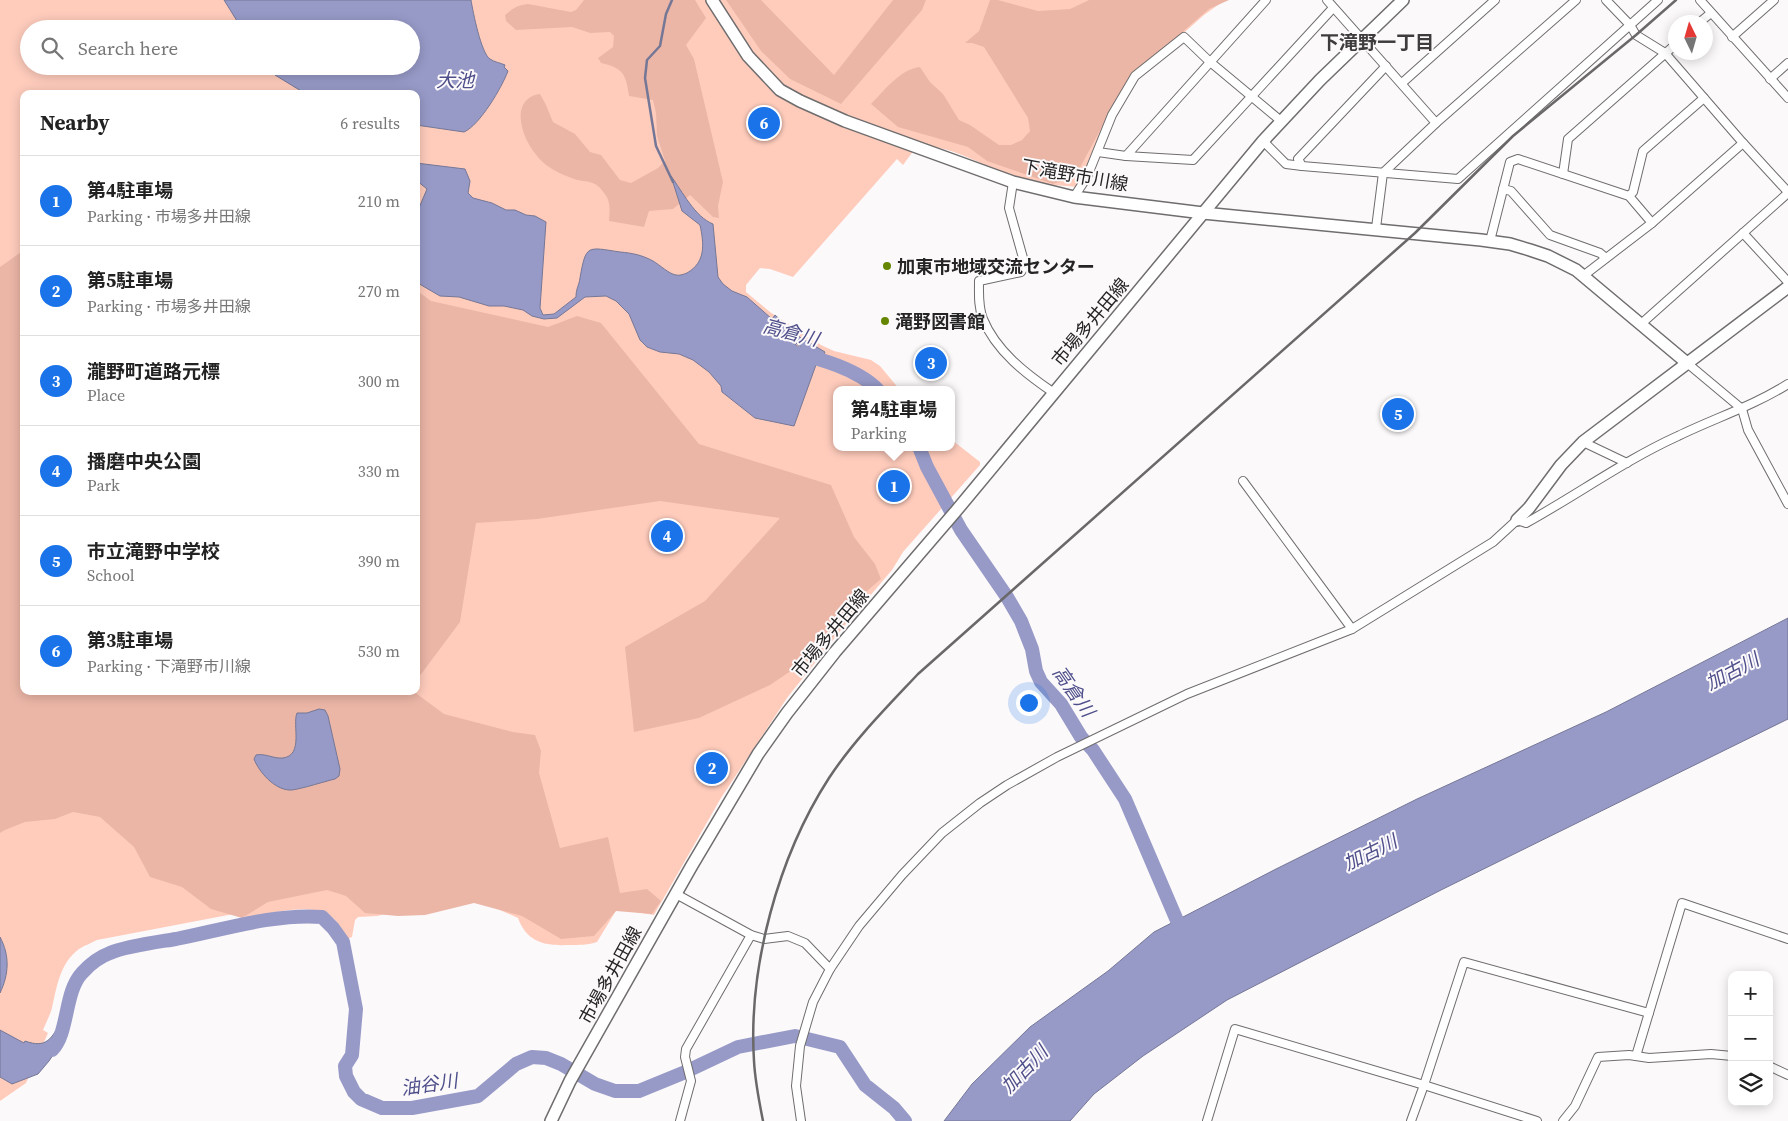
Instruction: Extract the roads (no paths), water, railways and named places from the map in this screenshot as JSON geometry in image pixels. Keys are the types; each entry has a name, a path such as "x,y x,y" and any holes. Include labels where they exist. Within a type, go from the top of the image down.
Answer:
{"main road":[{"name":"下滝野市川線","path":"712,0 748,56 780,90 845,121 1012,182 1074,197 1203,213 1376,228 1510,244 1548,256 1576,270 1687,363"},
{"path":"1203,213 1263,141 1320,80 1403,0"},
{"name":"市場多井田線","path":"551,1121 570,1081 676,894 758,754 787,713 835,652 946,523 1203,213"},
{"path":"1517,520 1529,508 1561,465 1583,442 1788,287"}],"street":[{"path":"1126,156 1266,0"},
{"path":"1326,0 1436,123"},
{"path":"1402,83 1495,0"},
{"path":"1376,228 1383,173 1436,123 1576,0"},
{"path":"1606,0 1630,25 1636,35 1665,53 1788,192 1641,324"},
{"path":"1263,141 1286,164 1458,179 1658,0"},
{"path":"1700,0 1788,98"},
{"path":"1732,37 1774,0"},
{"path":"1098,152 1126,156 1193,160 1333,8"},
{"path":"1074,197 1088,177 1112,115 1134,76 1184,37 1209,62 1281,122"},
{"path":"1563,174 1568,139 1668,51"},
{"path":"1770,79 1788,63"},
{"path":"1302,166 1298,159 1386,66"},
{"path":"1629,196 1633,192 1643,151 1704,98"},
{"path":"1583,276 1652,223 1744,143"},
{"path":"1490,241 1510,162 1518,159 1629,196 1652,223"},
{"path":"1012,182 1009,208 1025,265 1021,272 978,281 982,318 994,340 1008,357 1032,378 1054,393"},
{"path":"1503,189 1511,191 1550,236 1600,253 1606,258"},
{"path":"1743,233 1788,282"},
{"path":"1687,363 1742,409 1748,430 1788,504"},
{"path":"801,1121 796,1086 800,1046 813,1002 830,969 859,926 915,861 942,833 980,803 1006,785 1057,757 1187,694 1352,628 1493,542 1517,520 1526,523 1627,463 1677,436 1742,409 1788,384"},
{"path":"1583,442 1627,463"},
{"path":"1243,481 1352,628"},
{"path":"676,894 751,935 764,939 788,936 805,943 830,969"},
{"path":"1636,1056 1682,903 1788,939"},
{"path":"680,1121 692,1081 684,1057 686,1049 751,935"},
{"path":"1411,1121 1464,962 1649,1013"},
{"path":"1207,1121 1235,1029 1424,1086 1522,1118 1537,1121"},
{"path":"1563,1121 1575,1106 1598,1057 1629,1055 1649,1058 1711,1054 1728,1056"},
{"path":"1773,1068 1788,1074"}],"water":[{"name":"大池","path":"224,0 471,0 478,32 487,55 490,59 505,65 504,67 508,71 496,95 483,114 477,122 464,132 420,126 420,90 299,90 275,75 420,75 420,20 236,20"},
{"path":"420,163 465,169 470,181 468,193 473,198 492,203 506,210 515,210 526,215 535,216 546,222 540,308 543,315 554,314 576,297 584,259 590,250 601,249 645,257 676,275 687,273 698,264 703,246 700,225 682,211 671,176 700,216 713,224 718,277 723,284 732,291 747,297 772,319 775,315 798,336 825,352 821,362 818,361 785,336 817,362 794,426 755,418 722,392 721,386 709,372 693,360 679,354 660,352 647,347 640,340 629,314 616,301 606,296 585,297 557,318 544,319 532,316 523,310 504,306 489,306 459,297 440,296 420,284 420,206 427,189 420,183"},
{"name":"加古川","path":"1788,618 1788,719 1441,890 1227,1000 1143,1056 1094,1094 1070,1121 944,1121 972,1084 1030,1027 1108,971 1154,932 1417,799 1606,712"},
{"path":"319,709 325,710 328,716 340,769 339,776 335,779 292,790 278,787 259,769 254,759 256,755 280,758 289,756 295,746 297,713 307,713"},
{"path":"0,937 7,958 7,972 0,993"},
{"path":"61,1021 59,1046 38,1074 12,1084 0,1077 0,1030 24,1043 25,1041 39,1044 44,1043 51,1037"}],"waterway":[{"path":"672,0 666,14 660,46 647,60 645,78 656,146 673,182"},
{"name":"高倉川","path":"793,352 849,371 873,386"},
{"name":"高倉川","path":"921,451 927,467 961,530 1007,597 1021,621 1032,649 1036,671 1041,682 1061,704 1081,737 1093,750 1125,799 1184,937"},
{"name":"油谷川","path":"52,1050 61,1033 76,981 88,967 106,955 133,946 268,920 286,917 322,917 343,942 356,1009 352,1055 345,1066 346,1076 354,1092 361,1099 382,1108 412,1108 478,1096 516,1064 532,1057 546,1058 561,1064 595,1084 615,1091 639,1091 738,1047 795,1036 840,1047 865,1085 894,1108 905,1121"}],"railway":[{"path":"763,1121 757,1091 753,1025 756,988 770,914 781,877 795,842 829,778 849,750 918,674 1415,233 1513,136 1676,0"}],"place":[{"name":"第3駐車場","path":"764,123"},
{"name":"加東市地域交流センター","path":"887,266"},
{"name":"滝野図書館","path":"885,321"},
{"name":"瀧野町道路元標","path":"931,363"},
{"name":"市立滝野中学校","path":"1398,414"},
{"name":"第4駐車場","path":"894,486"},
{"name":"播磨中央公園","path":"667,536"},
{"name":"第5駐車場","path":"712,768"}],"district":[{"name":"下滝野一丁目","path":"1377,42"}]}
